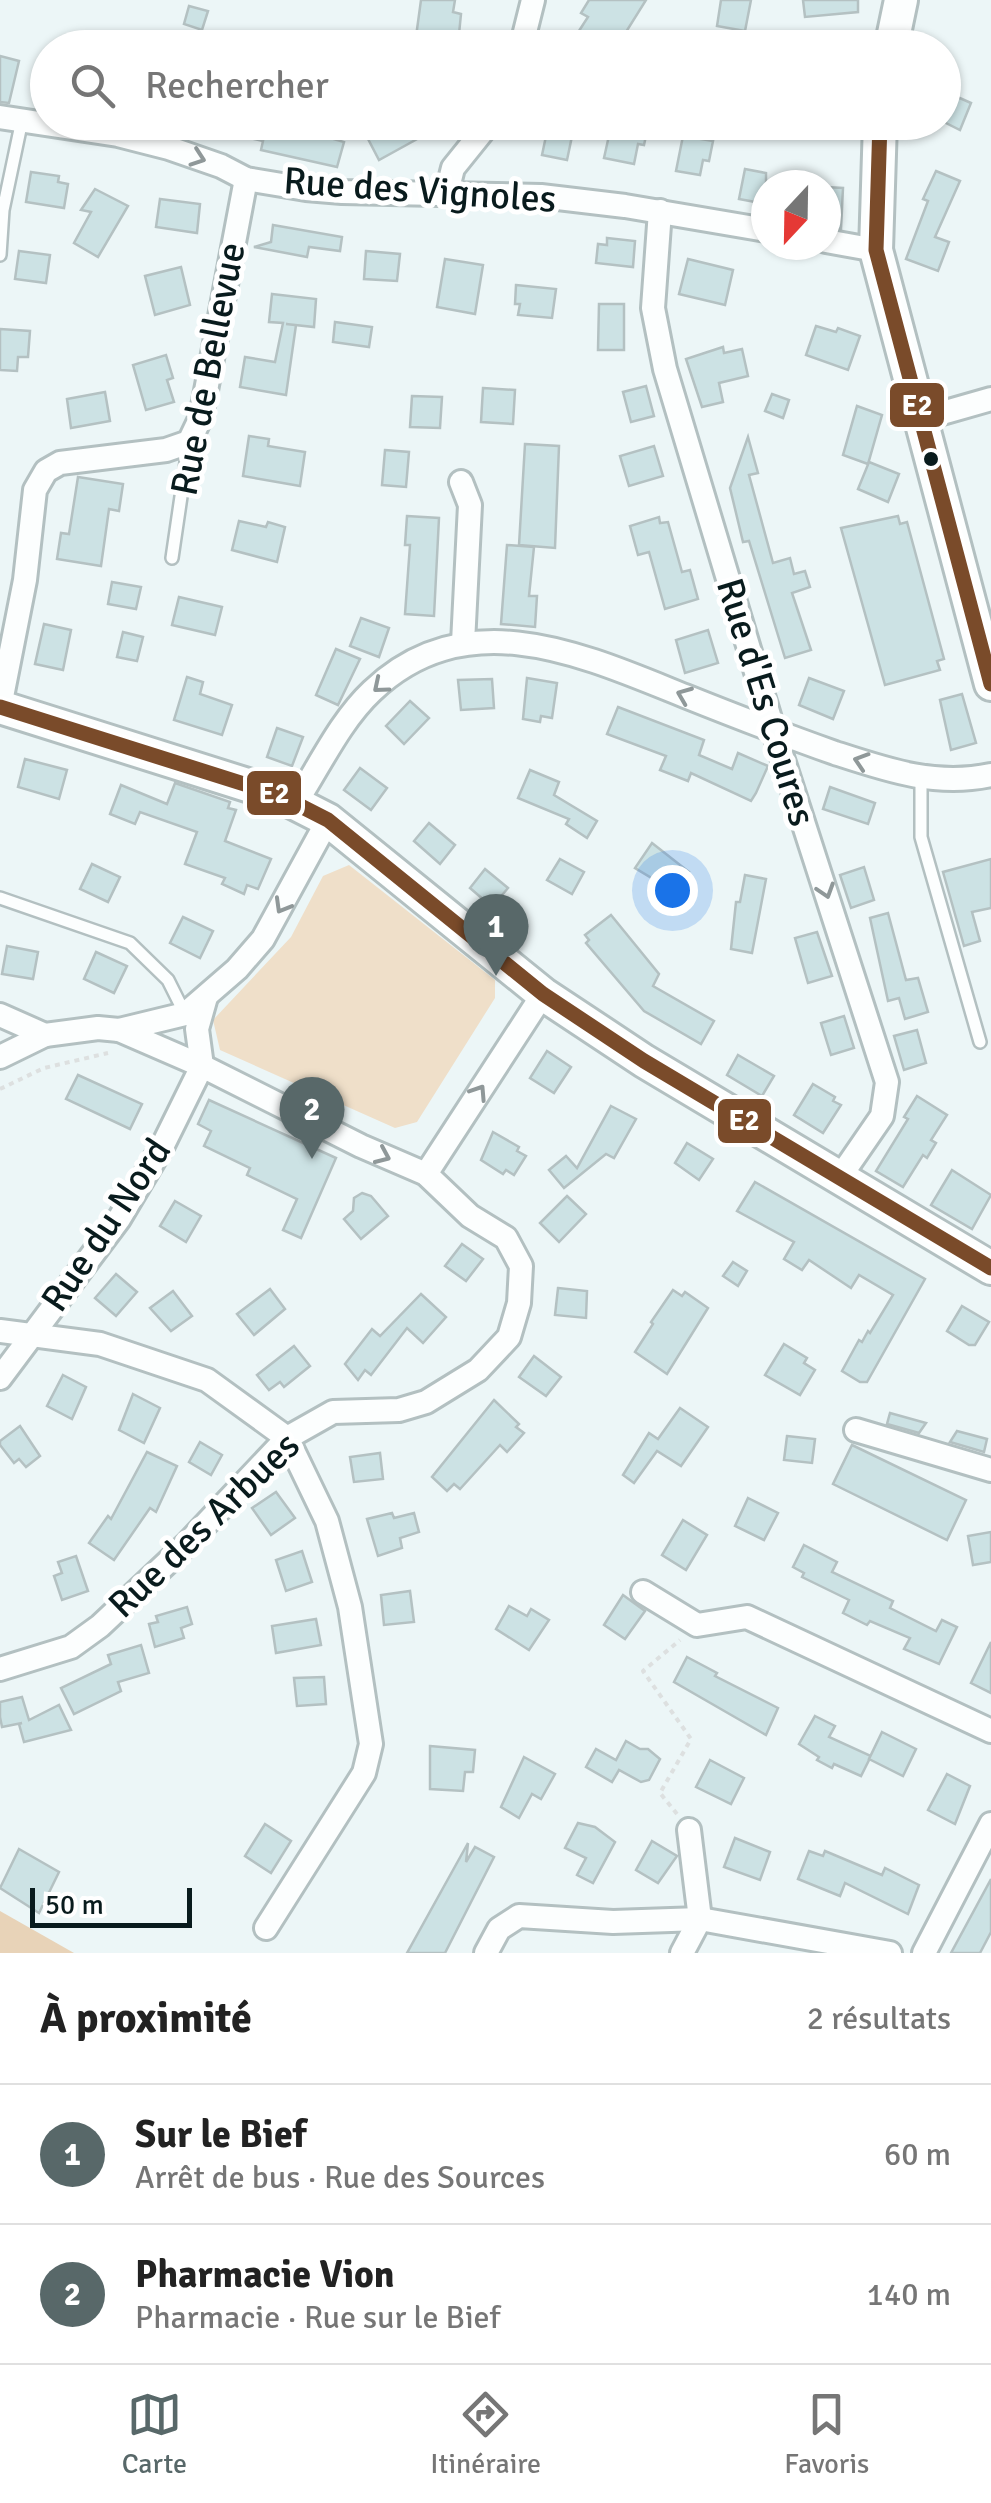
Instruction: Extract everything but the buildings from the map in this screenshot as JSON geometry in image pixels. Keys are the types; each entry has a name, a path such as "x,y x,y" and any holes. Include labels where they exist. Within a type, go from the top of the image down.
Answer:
{"street":[{"path":"525,30 532,0"},
{"path":"894,30 900,0"},
{"name":"Rue des Vignoles","path":"138,140 221,166 246,179 342,192 542,196 751,227"},
{"path":"447,192 453,168 476,140"},
{"path":"879,140 876,250 921,419 979,591 991,684"},
{"name":"Rue de Bellevue","path":"189,442 201,417 246,179"},
{"name":"Rue d'Es Coures","path":"660,212 653,308 661,353 774,732 887,1082 882,1116 840,1177"},
{"path":"841,244 876,250"},
{"path":"921,419 991,399"},
{"path":"189,442 166,450 60,463 46,471 36,490 25,580 0,707 278,795 328,820 543,994 644,1061 991,1268"},
{"path":"461,482 470,506 463,643"},
{"path":"295,804 359,704 374,688 404,666 436,650 463,643 563,649 774,732 921,779 991,774"},
{"path":"119,1030 185,1014 237,969 263,938 328,820"},
{"path":"0,1057 45,1035 98,1028 119,1030 426,1174 543,994"},
{"path":"202,1066 197,1029 206,997"},
{"path":"0,1015 45,1035"},
{"name":"Rue du Nord","path":"0,1378 119,1219 163,1145 202,1066"},
{"name":"Rue des Arbues","path":"0,1670 70,1648 100,1626 186,1545 287,1438 333,1412 399,1410 426,1402 478,1370 509,1336 519,1303 521,1266 506,1238 470,1216 426,1174"},
{"path":"0,1330 100,1344 208,1380 287,1438 327,1521 350,1608 371,1744 364,1773 266,1928"},
{"path":"856,1430 991,1470"},
{"path":"643,1592 697,1626 746,1617 991,1731"},
{"path":"924,1953 991,1824"},
{"path":"682,1953 700,1919 689,1830"},
{"path":"486,1953 500,1929 519,1916 613,1922 700,1919 890,1953"}],"lane":[{"name":"Rue des Vignoles","path":"0,255 11,119"},
{"name":"Rue de Bellevue","path":"172,558 189,442"},
{"path":"921,779 921,837 980,1042"},
{"path":"0,898 130,943 168,980 185,1014"}],"path":[{"path":"0,1090 44,1068 109,1053 119,1030"},
{"path":"689,1830 660,1794 690,1739 643,1672 697,1626"}],"shaded area":[{"path":"349,865 495,980 495,998 417,1122 395,1128 220,1050 213,1020 291,937 323,876"},
{"path":"0,1911 74,1953 0,1953"}],"transit line":[{"name":"E2","path":"879,140 876,250 991,684"},
{"name":"E2","path":"0,707 279,795 328,820 543,994 644,1061 991,1268"}],"place":[{"name":"Sur le Bief","path":"496,976"},
{"name":"Pharmacie Vion","path":"312,1159"}]}
